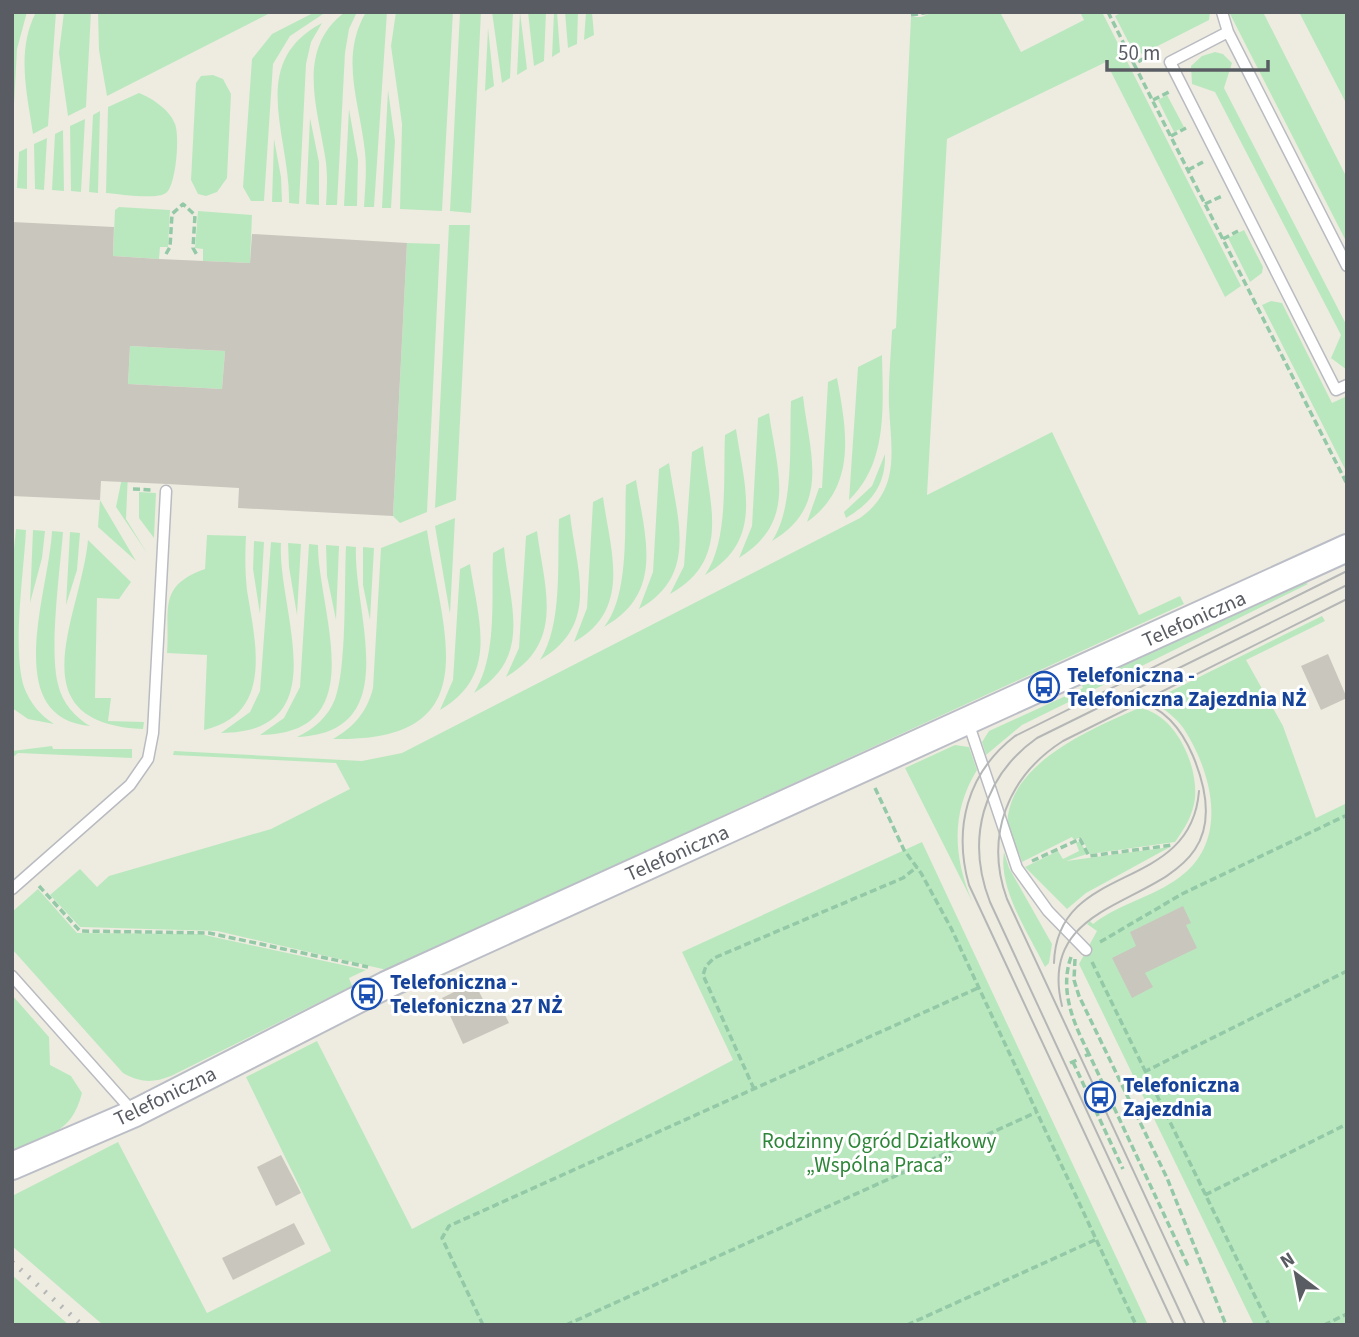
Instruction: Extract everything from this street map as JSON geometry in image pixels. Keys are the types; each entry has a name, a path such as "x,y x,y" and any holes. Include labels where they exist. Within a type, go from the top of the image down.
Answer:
{"street":[{"name":"Telefoniczna","path":"12,1166 135,1113 386,985 1347,548"}],"lane":[{"path":"1222,12 1227,32 1347,266"},
{"path":"1227,32 1170,62 1336,390 1347,385"},
{"path":"12,889 130,785 148,759 154,728 166,491"},
{"path":"968,721 1017,868 1048,911 1083,947"},
{"path":"12,976 135,1113"}],"path":[{"path":"911,15 930,12"},
{"path":"1116,12 1109,14 1347,484"},
{"path":"1134,64 1162,49"},
{"path":"1153,100 1170,92"},
{"path":"1170,136 1188,127"},
{"path":"1188,170 1205,161"},
{"path":"1205,204 1223,195"},
{"path":"166,254 170,247 172,214 183,204 195,215 193,248 197,255"},
{"path":"1223,239 1240,228"},
{"path":"133,489 146,489"},
{"path":"865,768 904,850 917,867 951,928 1136,1325"},
{"path":"1189,1268 1087,1055 1074,1019 1066,984 1071,958 1083,947 1182,894 1347,815"},
{"path":"1017,868 1080,839 1090,856 1173,845"},
{"path":"754,1089 703,975 706,966 714,958 903,878 917,867"},
{"path":"30,873 80,931 209,933 378,970 386,985"},
{"path":"1083,947 1269,1325"},
{"path":"1083,947 1074,970 1079,996 1167,1178 1226,1325"},
{"path":"1144,1072 1347,971"},
{"path":"483,1325 442,1238 449,1226 978,988"},
{"path":"1073,1062 1123,1169"},
{"path":"566,1325 1037,1112"},
{"path":"1205,1195 1347,1124"},
{"path":"907,1325 1097,1239"},
{"path":"1324,1325 1347,1314"}],"green space":[{"path":"12,12 27,12 17,49 12,142"},
{"path":"36,12 56,12 48,126 33,134 26,88 25,57 26,42"},
{"path":"64,12 91,12 86,107 68,116 59,53"},
{"path":"98,12 272,12 107,96 99,50"},
{"path":"315,12 326,12 290,36 273,64 264,201 251,201 243,187 252,59 272,34"},
{"path":"345,12 357,12 349,29 345,53 337,205 326,205 327,169 315,98 315,61 320,43 330,27"},
{"path":"366,12 387,12 374,207 364,207 366,159 352,64 358,29"},
{"path":"396,12 453,12 442,211 400,209 402,124 391,46"},
{"path":"460,12 481,12 471,213 450,211"},
{"path":"492,12 513,12 510,78 502,83"},
{"path":"520,12 527,69 517,75"},
{"path":"528,12 546,12 544,61 534,66"},
{"path":"554,12 557,12 560,52 552,57"},
{"path":"565,12 578,12 577,44 568,48"},
{"path":"586,12 592,12 594,35 584,40"},
{"path":"934,12 1000,12 1021,52 1084,20 1080,12 1102,12 1241,286 1225,297 1106,62 947,139 927,495 1052,432 1139,615 1180,596 1184,604 387,970 217,931 80,927 50,895 80,869 97,887 109,876 271,829 350,789 336,763 173,755 174,751 362,761 402,753 860,518 873,507 888,481 891,468 889,378 892,330 896,328 911,17 921,17"},
{"path":"1122,12 1210,13 1209,20 1142,54 1132,49 1115,16"},
{"path":"1229,12 1263,12 1347,178 1347,243"},
{"path":"1299,12 1347,12 1347,105"},
{"path":"322,23 311,42 306,64 299,204 289,203 280,128 279,80 285,59 299,40"},
{"path":"488,28 494,86 485,91"},
{"path":"1215,52 1223,54 1232,63 1224,88 1347,326 1347,370 1331,358 1341,335 1215,92 1192,84 1191,66 1202,56"},
{"path":"213,75 223,79 231,94 227,178 217,192 206,196 198,194 191,180 196,83 201,76"},
{"path":"388,90 395,141 391,208 382,208"},
{"path":"139,93 160,105 175,124 177,149 172,181 166,193 161,195 106,193 108,107"},
{"path":"1167,95 1184,127 1174,132 1158,100"},
{"path":"349,109 358,160 357,206 344,206"},
{"path":"100,111 98,193 89,192 93,115"},
{"path":"310,118 319,162 319,205 306,204"},
{"path":"85,119 81,192 71,191 70,126"},
{"path":"63,130 64,191 52,190 55,134"},
{"path":"47,138 44,190 35,189 34,144"},
{"path":"274,139 281,177 282,202 272,202"},
{"path":"27,148 27,189 17,188 19,152"},
{"path":"119,207 170,210 168,247 160,247 159,259 113,256 115,210"},
{"path":"198,211 252,215 250,263 203,261 203,249 195,248"},
{"path":"449,225 470,225 456,500 435,508"},
{"path":"1244,230 1263,267 1262,273 1250,282 1228,238"},
{"path":"407,243 440,244 427,512 400,523 393,516"},
{"path":"1271,301 1282,303 1332,403 1347,396 1347,473 1262,305"},
{"path":"130,346 225,351 222,389 128,384"},
{"path":"882,355 882,414 877,451 862,485 849,500 858,367"},
{"path":"837,378 844,418 845,457 834,492 823,508 807,522 819,488 822,488 828,382"},
{"path":"803,396 812,457 810,494 803,511 791,527 772,541 779,527 788,492 791,401"},
{"path":"769,413 779,475 777,511 770,528 758,544 739,558 752,526 758,418"},
{"path":"736,429 746,491 743,528 736,545 724,561 705,575 713,561 721,527 725,435"},
{"path":"703,446 712,509 709,547 702,565 689,580 670,594 684,566 692,452"},
{"path":"885,454 880,484 863,506 846,518 844,512 872,486"},
{"path":"669,463 679,525 677,563 670,580 658,595 639,609 653,572 659,469"},
{"path":"123,473 128,473 126,519 147,553 116,507"},
{"path":"636,480 646,543 643,581 636,598 623,613 604,627 618,597 622,579 626,485"},
{"path":"139,492 156,493 154,538 139,518"},
{"path":"603,497 612,557 611,596 604,613 592,628 574,642 587,608 593,502"},
{"path":"100,500 136,561 98,527"},
{"path":"570,514 579,575 578,613 571,630 559,646 540,660 547,646 556,611 559,519"},
{"path":"455,518 450,614 435,526"},
{"path":"16,529 26,530 19,631 24,687 40,713 54,724 28,719 12,708 12,568"},
{"path":"33,530 45,531 42,558 30,603"},
{"path":"427,530 446,642 445,674 436,702 416,722 383,735 333,739 359,718 373,688 381,548"},
{"path":"52,531 63,532 55,631 58,684 70,709 90,726 62,718 46,701 38,677 36,648"},
{"path":"537,531 546,593 544,630 537,647 525,663 506,677 519,648 526,536"},
{"path":"70,532 80,533 77,570 66,605"},
{"path":"207,535 246,536 246,583 256,652 251,692 242,709 227,721 204,730 207,655 167,653 169,601 179,583 205,569"},
{"path":"88,540 131,582 119,599 97,598 95,698 111,698 108,721 144,722 143,729 103,722 79,708 67,687 64,661 68,632"},
{"path":"254,541 264,542 260,614 253,569"},
{"path":"271,542 281,543 294,663 291,690 280,712 257,727 221,733 250,712 260,691"},
{"path":"288,543 301,544 297,615 289,567"},
{"path":"309,544 318,545 330,634 332,664 328,692 317,714 295,729 260,735 284,718 300,687"},
{"path":"326,545 339,546 336,620 327,576"},
{"path":"346,546 356,547 365,635 363,693 352,715 331,730 297,737 324,717 335,699 339,685"},
{"path":"363,547 374,548 370,620 363,585"},
{"path":"504,547 513,609 511,646 505,663 493,679 474,693 482,678 490,644 493,553"},
{"path":"470,564 480,626 478,663 471,680 459,696 440,710 453,680 460,569"},
{"path":"1303,581 1308,584 1022,725 986,755 982,742 989,731 1083,688 1080,681"},
{"path":"1322,616 1325,621 1246,660 1283,726 1316,818 1347,803 1347,1325 1254,1325 1079,964 1097,931 1087,924 1090,921 1093,924 1175,880 1199,857 1207,840 1211,802 1202,764 1181,725 1153,700"},
{"path":"1139,708 1163,719 1173,730 1182,742 1193,770 1194,804 1188,821 1175,842 1090,854 1081,837 1074,840 1072,837 1022,862 1010,832 1008,815 1014,795 1026,777 1060,748"},
{"path":"955,745 969,747 977,770 963,802 958,834 961,867 972,901 905,768"},
{"path":"52,746 53,749 132,749 132,758 18,753 12,758 12,751"},
{"path":"1080,841 1087,854 1066,861 1170,847 1086,893 1067,909 1025,867 1058,851 1063,859 1079,851 1076,843"},
{"name":"Rodzinny Ogród Działkowy „Wspólna Praca”","path":"922,842 1148,1325 103,1325 12,1246 12,1196 118,1142 207,1313 331,1251 246,1077 317,1041 412,1229 733,1060 682,952"},
{"path":"1004,852 1009,868 1052,944 1049,963 1045,967 1010,896 1003,866"},
{"path":"38,889 77,933 200,934 366,970 349,978 352,986 171,1076 153,1081 136,1079 123,1073 12,949 12,912"},
{"path":"12,995 49,1037 50,1065 71,1076 82,1093 71,1118 64,1126 12,1151"},
{"path":"12,1275 69,1325 12,1325"}],"building":[{"path":"12,222 114,227 113,256 159,259 250,263 252,234 407,243 393,516 238,508 239,488 167,484 101,481 100,500 12,496","holes":["130,346 225,351 222,389 128,384"]},
{"path":"1328,654 1347,698 1321,710 1301,666"},
{"path":"1183,906 1191,923 1186,925 1197,948 1145,973 1153,987 1132,998 1112,958 1136,946 1130,932"},
{"path":"474,982 488,1009 499,1003 509,1023 463,1044 442,998"},
{"path":"281,1155 301,1193 276,1206 257,1167"},
{"path":"294,1223 305,1244 233,1280 222,1258"}],"tram line":[{"path":"1174,1325 969,885 963,843 968,803 985,767 1015,736 1347,571"},
{"path":"1186,1325 990,902 979,856 984,811 1003,771 1037,738 1347,585"},
{"path":"1205,1325 1007,899 998,853 1000,831 1015,790 1044,755 1063,741 1347,599"},
{"path":"1062,1006 1060,961 1078,931 1107,909 1173,871 1197,846 1206,809 1193,756 1183,736 1170,720 1154,707 1133,699"},
{"path":"1054,963 1061,930 1077,907 1099,891 1150,864 1173,847 1191,824 1199,791"}],"railway":[{"path":"12,1262 82,1325"}],"place":[{"name":"Telefoniczna - Telefoniczna Zajezdnia NŻ","path":"1044,687"},
{"name":"Telefoniczna - Telefoniczna 27 NŻ","path":"367,994"},
{"name":"Telefoniczna Zajezdnia","path":"1100,1097"}]}
